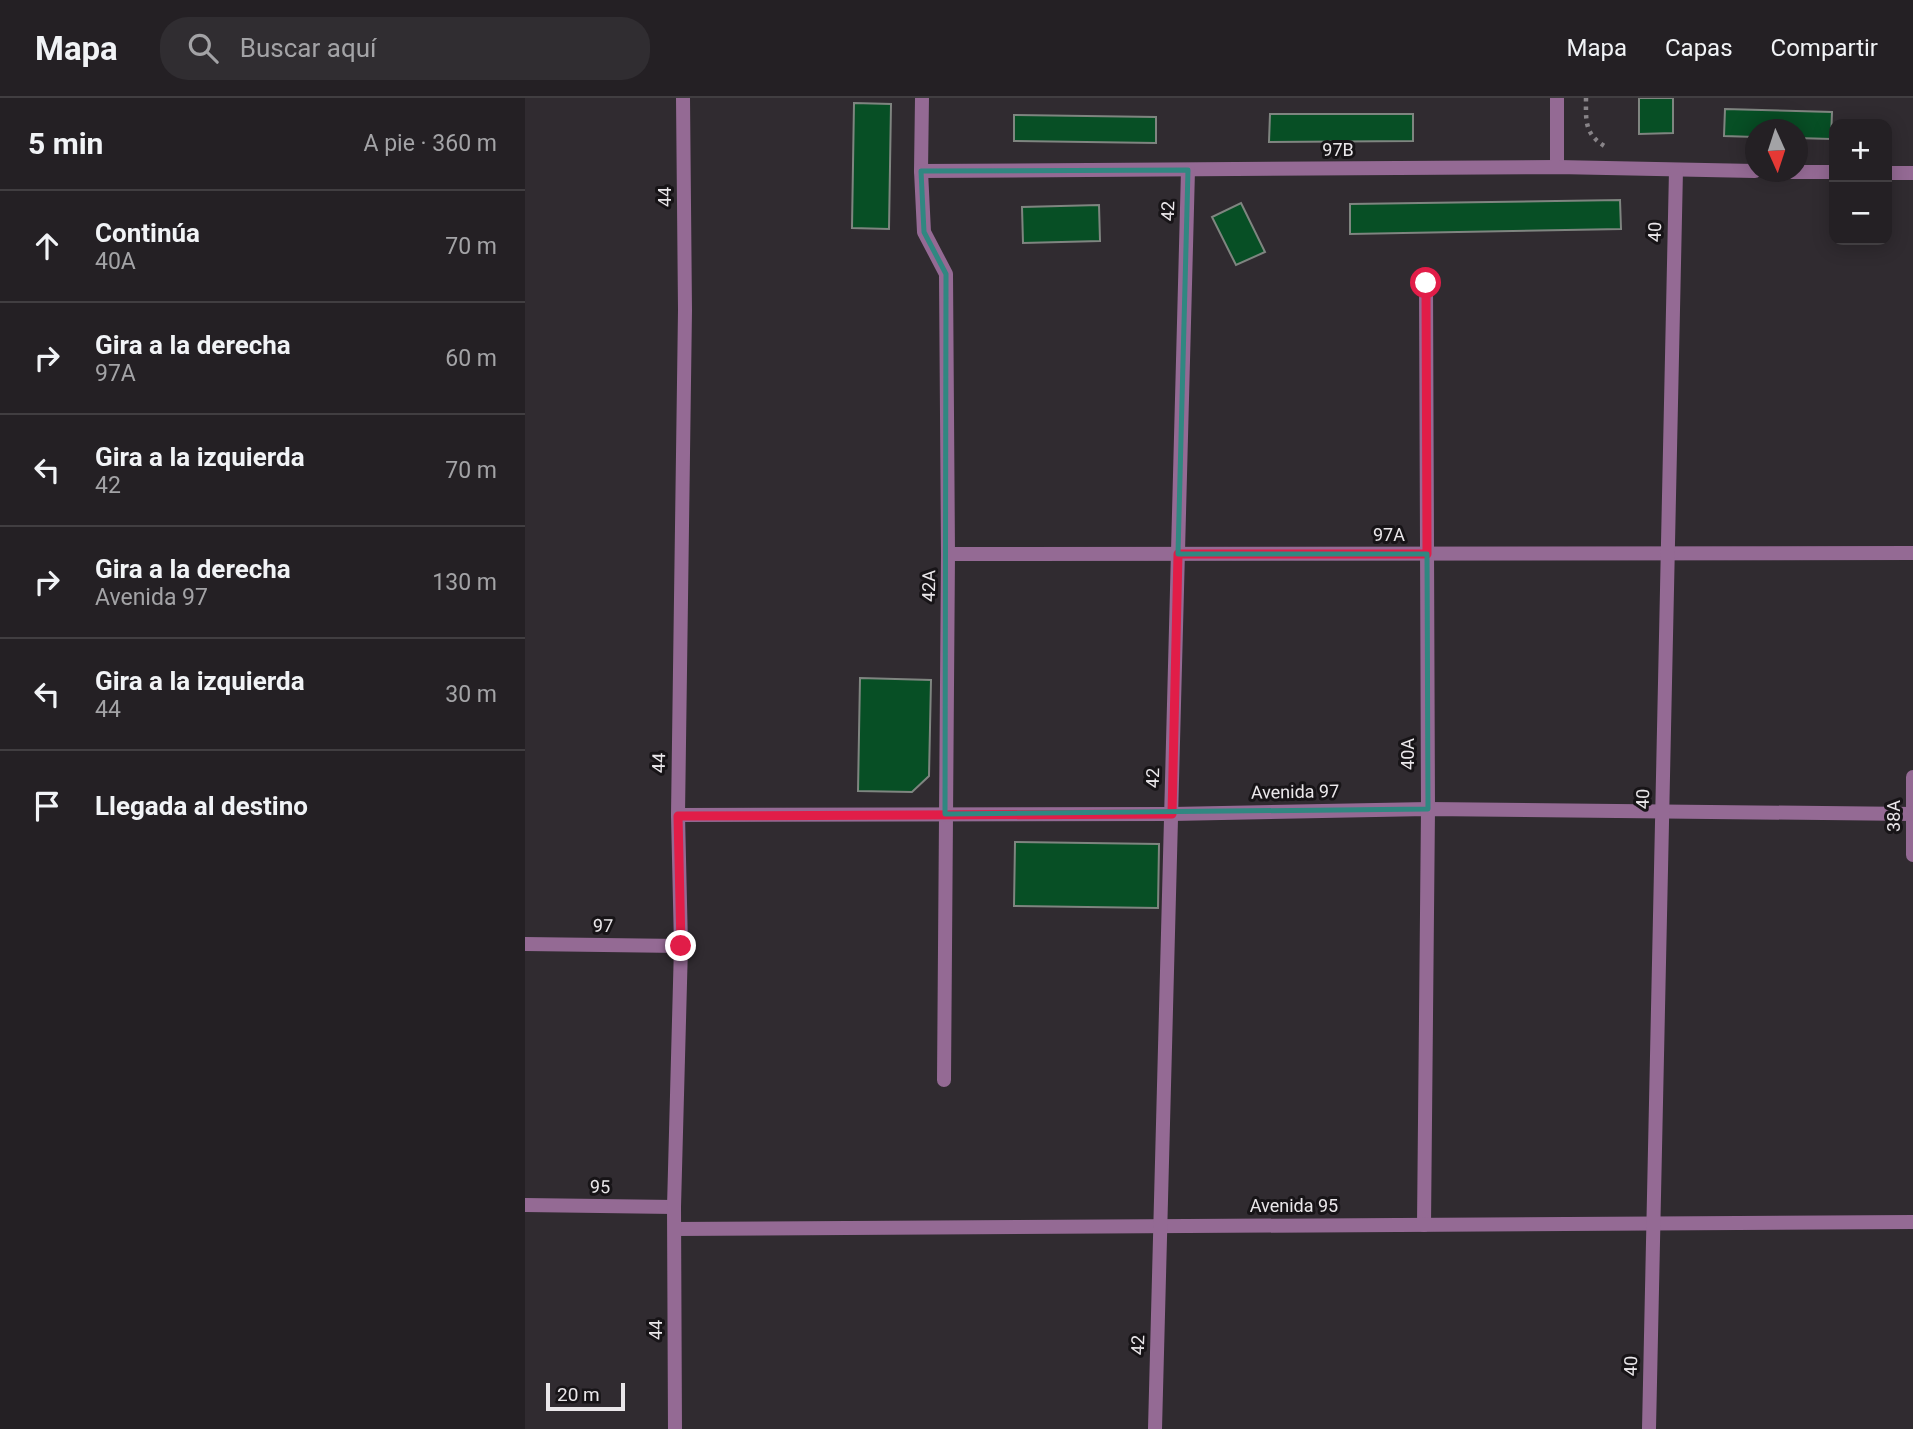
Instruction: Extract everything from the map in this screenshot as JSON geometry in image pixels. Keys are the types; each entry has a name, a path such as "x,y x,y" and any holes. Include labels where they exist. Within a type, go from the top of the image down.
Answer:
{"street":[{"name":"44","path":"675,1429 674,1207 681,946 678,816 685,310 683,98"},
{"name":"42A","path":"922,98 921,171 925,232 946,274 948,554 944,1080"},
{"path":"1557,98 1557,167"},
{"name":"97B","path":"921,171 1557,167 1745,171"},
{"name":"42","path":"1155,1429 1188,170"},
{"name":"40","path":"1649,1429 1676,170"},
{"path":"1808,172 1829,172"},
{"path":"1892,173 1913,173"},
{"name":"40A","path":"1424,1225 1428,809 1426,283"},
{"name":"97A","path":"948,554 1913,553"},
{"name":"38A","path":"1913,777 1913,855"},
{"name":"Avenida 97","path":"678,816 1172,814 1428,809 1913,814"},
{"name":"97","path":"525,944 681,946"},
{"name":"95","path":"525,1205 674,1207"},
{"name":"Avenida 95","path":"675,1230 1913,1222"}],"path":[{"path":"1586,98 1586,124 1596,141 1617,153"}],"highlighted area":[{"path":"1188,170 1178,554 1427,554 1428,809 945,814 946,274 924,232 921,171"}],"building":[{"path":"1639,98 1673,98 1673,133 1639,134"},
{"path":"854,103 891,104 889,229 852,228"},
{"path":"1725,109 1832,112 1832,119 1829,119 1829,139 1808,138 1808,119 1745,119 1745,137 1724,136"},
{"path":"1270,114 1413,114 1413,141 1269,142"},
{"path":"1014,115 1156,117 1156,143 1014,141"},
{"path":"1620,200 1621,229 1350,234 1350,204"},
{"path":"1241,203 1265,252 1236,265 1212,217"},
{"path":"1099,205 1100,241 1023,243 1022,207"},
{"path":"860,678 931,680 929,776 912,792 858,791"},
{"path":"1015,842 1159,844 1158,908 1014,906"}],"route":[{"path":"681,946 678,816 1172,814 1178,554 1427,554 1426,283"}]}
